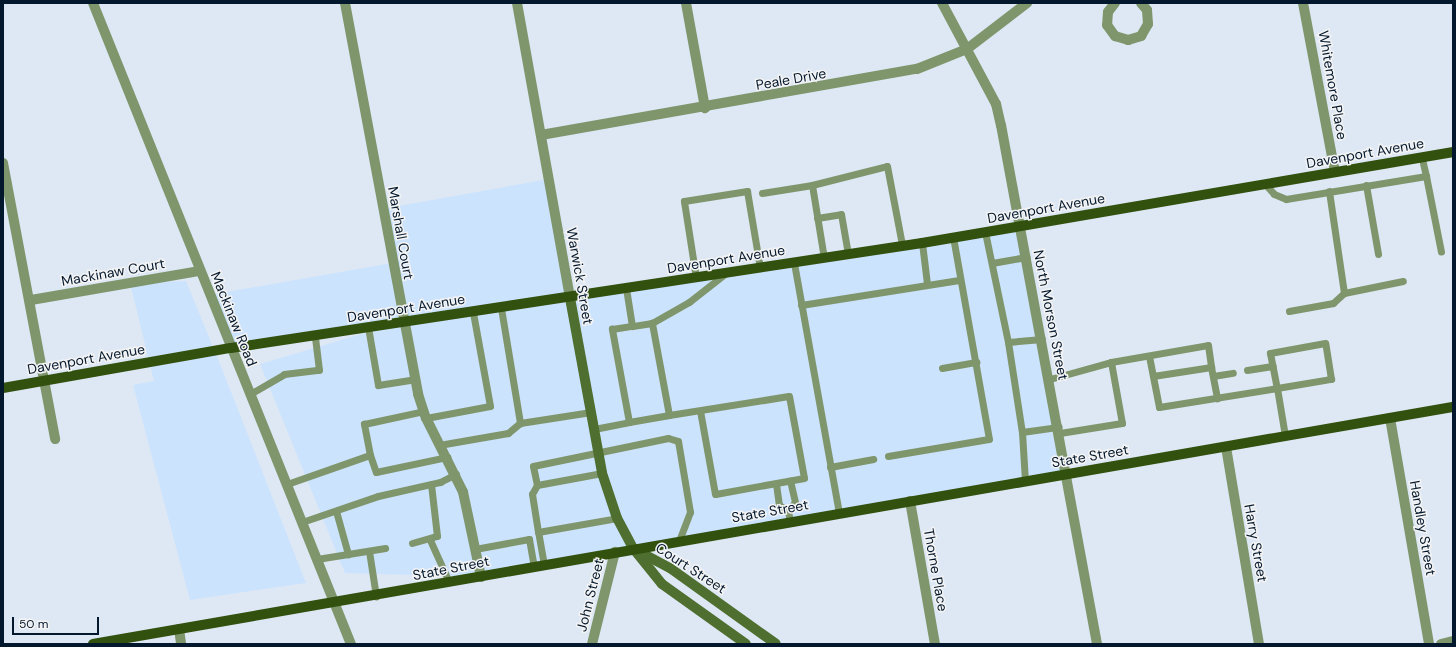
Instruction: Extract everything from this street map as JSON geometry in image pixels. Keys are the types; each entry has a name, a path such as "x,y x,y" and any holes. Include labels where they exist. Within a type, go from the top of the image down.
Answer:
{"main road":[{"name":"Davenport Avenue","path":"3,388 231,348 570,298 922,243 1453,152"},
{"name":"Warwick Street","path":"570,298 602,473 617,518 633,548"},
{"name":"State Street","path":"93,644 335,604 633,548 1453,407"},
{"name":"Court Street","path":"633,548 662,584 746,644"},
{"name":"Court Street","path":"633,548 670,568 776,644"}],"street":[{"name":"Mackinaw Road","path":"93,3 199,271 352,644"},
{"name":"Marshall Court","path":"345,3 403,322 415,379 425,414 439,445 456,474 463,492 480,577"},
{"name":"Warwick Street","path":"517,3 570,298"},
{"path":"686,3 705,108"},
{"name":"North Morson Street","path":"942,3 996,104 1060,430 1097,644"},
{"name":"Peale Drive","path":"541,135 705,108 917,69 967,49 1027,3"},
{"path":"1111,4 1107,18 1110,31 1128,40 1141,36 1148,24 1147,10 1141,3"},
{"name":"Whitemore Place","path":"1303,3 1335,172"},
{"path":"3,163 31,300 55,439"},
{"name":"Mackinaw Court","path":"31,300 199,271"},
{"name":"Handley Street","path":"1390,418 1429,644"},
{"name":"Harry Street","path":"1226,447 1259,644"},
{"name":"Thorne Place","path":"910,501 935,644"},
{"name":"John Street","path":"592,644 615,552"},
{"path":"179,629 181,644"},
{"path":"1442,644 1453,641"}],"lane":[{"path":"1422,158 1441,252"},
{"path":"762,193 812,185 887,166 902,246"},
{"path":"1266,184 1281,198 1426,176"},
{"path":"812,185 824,258"},
{"path":"1366,185 1378,254"},
{"path":"696,278 684,201 747,191 760,268"},
{"path":"1329,191 1344,293"},
{"path":"817,218 841,214 848,254"},
{"path":"985,232 1008,342 1022,432 1025,481"},
{"path":"888,456 989,439 976,362 959,280 953,237"},
{"path":"922,243 927,284"},
{"path":"992,263 1026,257"},
{"path":"794,263 839,513"},
{"path":"629,422 612,329 652,323 689,302 726,273"},
{"path":"801,305 959,280"},
{"path":"1289,311 1333,303 1344,293 1403,281"},
{"path":"626,289 632,326"},
{"path":"501,308 520,423"},
{"path":"447,457 376,472 370,455 364,424 425,414 490,406 473,312"},
{"path":"652,323 669,415"},
{"path":"368,327 378,385 415,379"},
{"path":"250,394 284,374 319,370 315,335"},
{"path":"1008,342 1042,339"},
{"path":"1149,356 1159,407 1217,398 1277,388 1331,379 1325,343 1270,352 1277,388 1285,436"},
{"path":"1050,379 1111,362 1208,345 1217,398"},
{"path":"942,368 976,362"},
{"path":"1022,432 1060,430 1122,423 1111,362"},
{"path":"1247,370 1273,366"},
{"path":"1153,376 1211,367"},
{"path":"1213,376 1233,373"},
{"path":"594,429 669,415 788,396 804,478 715,494 700,411"},
{"path":"439,445 508,433 520,423 591,412"},
{"path":"539,566 538,532 532,494 537,485 533,466 668,438 678,440 690,512 679,540"},
{"path":"286,484 370,455"},
{"path":"830,467 873,459"},
{"path":"537,485 602,473"},
{"path":"302,522 431,484 456,474"},
{"path":"788,511 795,502 790,481"},
{"path":"412,543 430,540 437,536 439,527 431,484"},
{"path":"776,484 779,505 788,511 790,522"},
{"path":"336,511 348,554"},
{"path":"538,532 617,518"},
{"path":"475,549 529,539 539,566"},
{"path":"430,540 450,582"},
{"path":"317,560 385,548"},
{"path":"369,550 376,596"}],"shaded area":[{"path":"549,179 570,298 1020,227 1068,474 481,577 345,573 260,364 399,323 231,348 209,295 392,263 382,209"},
{"path":"186,281 306,583 190,600 133,385 154,381 130,283"}]}
